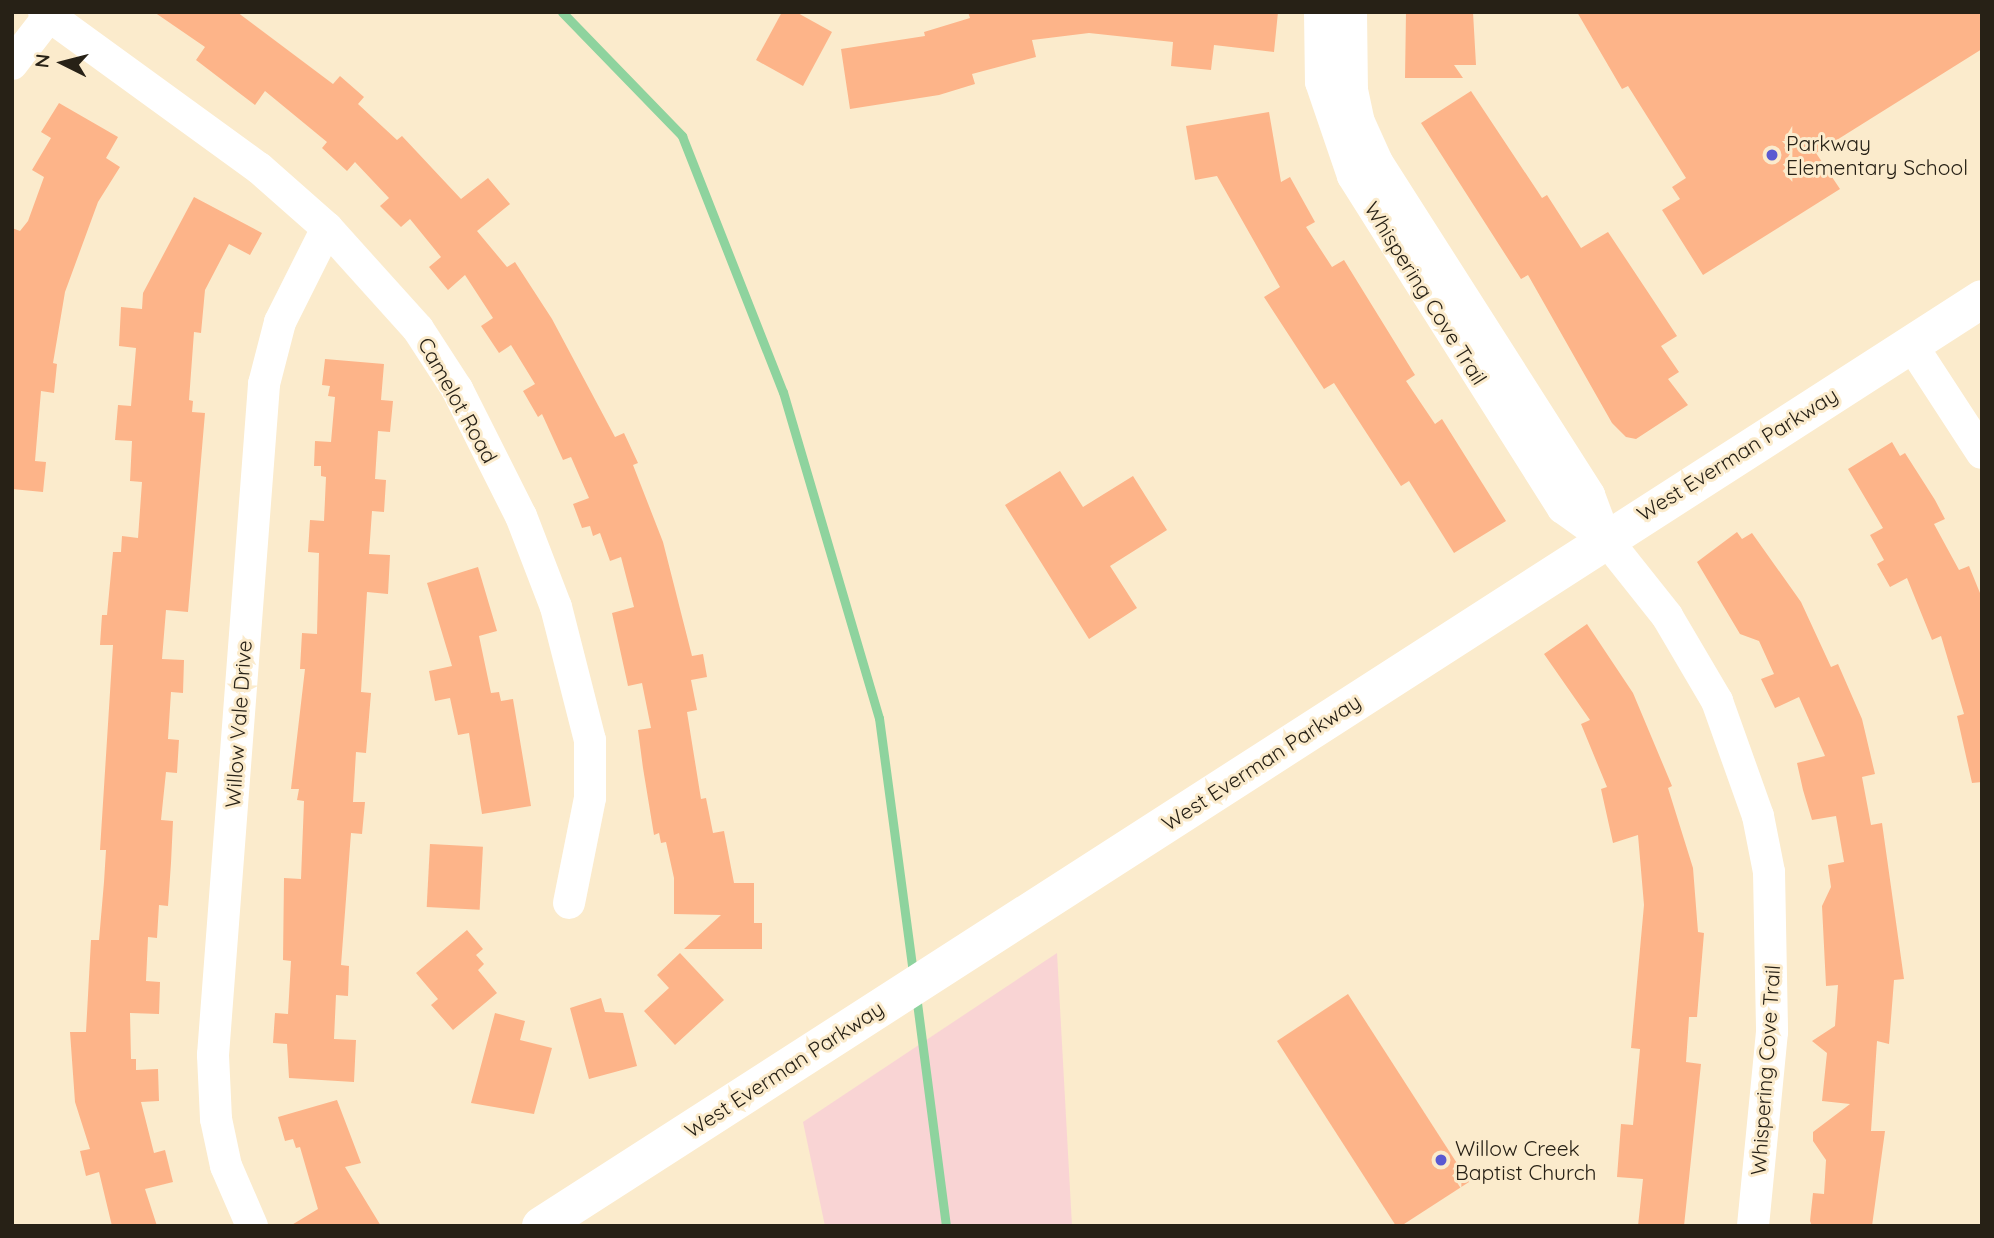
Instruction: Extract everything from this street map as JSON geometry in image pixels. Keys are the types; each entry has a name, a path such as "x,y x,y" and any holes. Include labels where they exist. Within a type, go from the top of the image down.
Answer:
{"street":[{"name":"Whispering Cove Trail","path":"1320,12 1318,48 1326,108 1353,176 1391,211 1525,422 1589,495 1605,538 1667,615 1717,701 1758,816 1769,872 1773,938 1772,1032 1753,1226"},
{"name":"Whispering Cove Trail","path":"1351,12 1352,90 1359,121 1377,163 1391,211"},
{"path":"12,64 47,14"},
{"name":"Camelot Road","path":"47,14 259,168 327,228 403,311 457,389 521,516 556,607 590,740 590,798 569,903"},
{"name":"Willow Vale Drive","path":"252,1226 226,1166 216,1119 213,1055 264,384 280,322 327,228"},
{"name":"West Everman Parkway","path":"541,1226 1605,538 1982,299"},
{"path":"1911,344 1982,453"}],"shaded area":[{"path":"1057,953 1072,1226 825,1226 803,1122"}],"building":[{"path":"154,12 237,12 333,84 340,76 364,97 358,104 397,140 402,136 461,199 488,178 510,204 477,231 507,267 515,262 552,319 615,437 624,433 638,463 633,465 663,542 692,656 703,654 707,677 691,680 697,710 687,712 701,799 706,798 713,833 724,831 734,883 754,883 754,923 762,923 762,949 684,949 721,915 674,914 674,878 666,842 661,843 659,833 654,835 643,768 638,730 651,728 642,683 628,686 612,613 634,607 621,557 610,561 600,533 593,536 590,526 582,528 573,504 589,498 571,457 563,460 542,414 538,417 523,391 535,384 511,345 499,353 481,326 493,318 465,275 448,290 429,267 441,257 410,219 401,227 380,206 389,198 355,162 347,171 322,148 327,142 265,91 255,105 196,60 205,47"},
{"path":"782,12 796,12 832,32 803,86 756,60"},
{"path":"968,12 1278,12 1274,52 1214,45 1211,70 1171,66 1173,42 1089,33 1032,40 1036,57 972,74 975,84 939,95 850,109 841,49 925,36 924,32 970,18"},
{"path":"1406,12 1473,12 1476,65 1454,65 1463,78 1405,78"},
{"path":"1577,12 1982,12 1982,49 1816,153 1840,189 1703,275 1662,210 1680,199 1672,187 1686,178 1628,86 1622,89"},
{"path":"1471,91 1542,198 1547,195 1581,248 1608,232 1677,336 1661,346 1679,372 1668,379 1688,405 1636,439 1626,437 1612,423 1528,275 1521,279 1421,123"},
{"path":"59,103 118,137 106,158 120,167 98,202 65,292 53,363 57,364 54,393 41,391 35,461 46,462 43,492 12,489 12,228 20,231 28,221 44,177 32,170 51,138 41,132"},
{"path":"1269,112 1281,182 1290,177 1315,222 1306,227 1332,267 1344,260 1415,375 1406,381 1435,424 1442,419 1506,521 1454,553 1409,481 1401,486 1334,383 1324,389 1264,297 1280,287 1217,176 1195,180 1186,126"},
{"path":"194,197 262,233 250,255 229,244 205,290 201,333 194,332 189,400 193,401 192,412 205,413 188,612 166,610 162,659 184,660 183,693 171,692 168,739 179,740 177,773 166,772 161,820 173,821 168,906 159,905 157,938 148,937 146,981 160,982 159,1014 130,1013 131,1059 136,1059 136,1070 158,1069 159,1101 141,1102 154,1153 165,1150 173,1182 145,1189 157,1226 112,1226 99,1172 86,1176 80,1151 90,1149 75,1102 70,1032 86,1032 91,940 99,940 104,882 106,850 100,850 113,645 100,645 102,615 107,615 113,552 121,552 122,536 138,538 142,482 130,481 132,441 115,440 118,405 131,406 136,348 119,346 121,307 142,309 143,293"},
{"path":"325,359 384,364 381,400 393,401 390,432 378,431 375,479 386,480 384,512 372,511 369,554 390,555 388,594 367,592 361,692 371,693 366,753 356,752 353,802 365,802 362,834 351,833 341,965 349,966 348,996 336,995 334,1039 356,1040 354,1082 289,1078 287,1044 273,1043 275,1013 288,1014 291,961 283,960 284,878 301,879 304,801 297,800 299,789 291,789 305,669 300,669 302,633 317,634 319,553 308,552 310,520 324,521 326,477 321,476 321,466 314,466 315,441 331,442 335,397 328,396 330,386 322,385"},
{"path":"1892,442 1900,456 1905,453 1935,500 1945,519 1934,524 1959,570 1969,566 1982,598 1982,782 1972,783 1957,716 1964,714 1941,636 1932,640 1907,578 1890,587 1877,564 1884,560 1870,535 1883,528 1848,469"},
{"path":"1060,471 1083,507 1133,476 1167,530 1110,566 1137,608 1089,639 1005,505"},
{"path":"1737,532 1742,539 1752,533 1801,602 1831,667 1838,664 1862,719 1875,774 1862,777 1871,825 1882,823 1904,979 1894,980 1889,1044 1877,1041 1871,1131 1885,1131 1872,1226 1812,1226 1810,1221 1813,1193 1824,1194 1826,1160 1813,1141 1813,1132 1850,1104 1822,1101 1827,1053 1812,1041 1835,1026 1838,985 1826,986 1822,906 1831,887 1828,865 1844,862 1836,816 1812,820 1803,790 1797,763 1825,756 1799,697 1775,708 1761,679 1774,674 1759,641 1740,634 1697,562"},
{"path":"478,567 497,631 479,636 491,693 499,692 501,701 513,699 531,806 482,814 469,733 458,735 450,698 435,701 429,671 452,666 427,583"},
{"path":"1587,624 1633,693 1672,786 1668,788 1693,868 1698,932 1704,933 1697,1017 1689,1017 1686,1062 1701,1064 1684,1226 1638,1226 1643,1179 1617,1177 1621,1124 1633,1125 1640,1049 1631,1048 1644,905 1638,835 1613,843 1601,789 1607,787 1581,724 1590,720 1544,654"},
{"path":"430,844 483,847 480,910 427,907"},
{"path":"467,930 483,949 476,955 484,964 478,970 497,993 453,1030 431,1005 438,999 416,973"},
{"path":"680,953 724,1000 675,1045 644,1011 669,988 657,975"},
{"path":"1348,994 1469,1182 1401,1226 1396,1226 1277,1041"},
{"path":"601,998 605,1012 623,1013 637,1066 589,1079 570,1008"},
{"path":"495,1013 525,1021 520,1040 552,1048 534,1114 471,1103"},
{"path":"337,1100 361,1163 345,1167 381,1226 290,1226 318,1209 300,1147 296,1148 293,1139 285,1141 278,1117"}],"waterway":[{"path":"562,12 682,136 783,392 879,718 913,974"},
{"path":"916,995 946,1226"}],"place":[{"name":"Parkway Elementary School","path":"1772,155"},
{"name":"Willow Creek Baptist Church","path":"1441,1160"}]}
